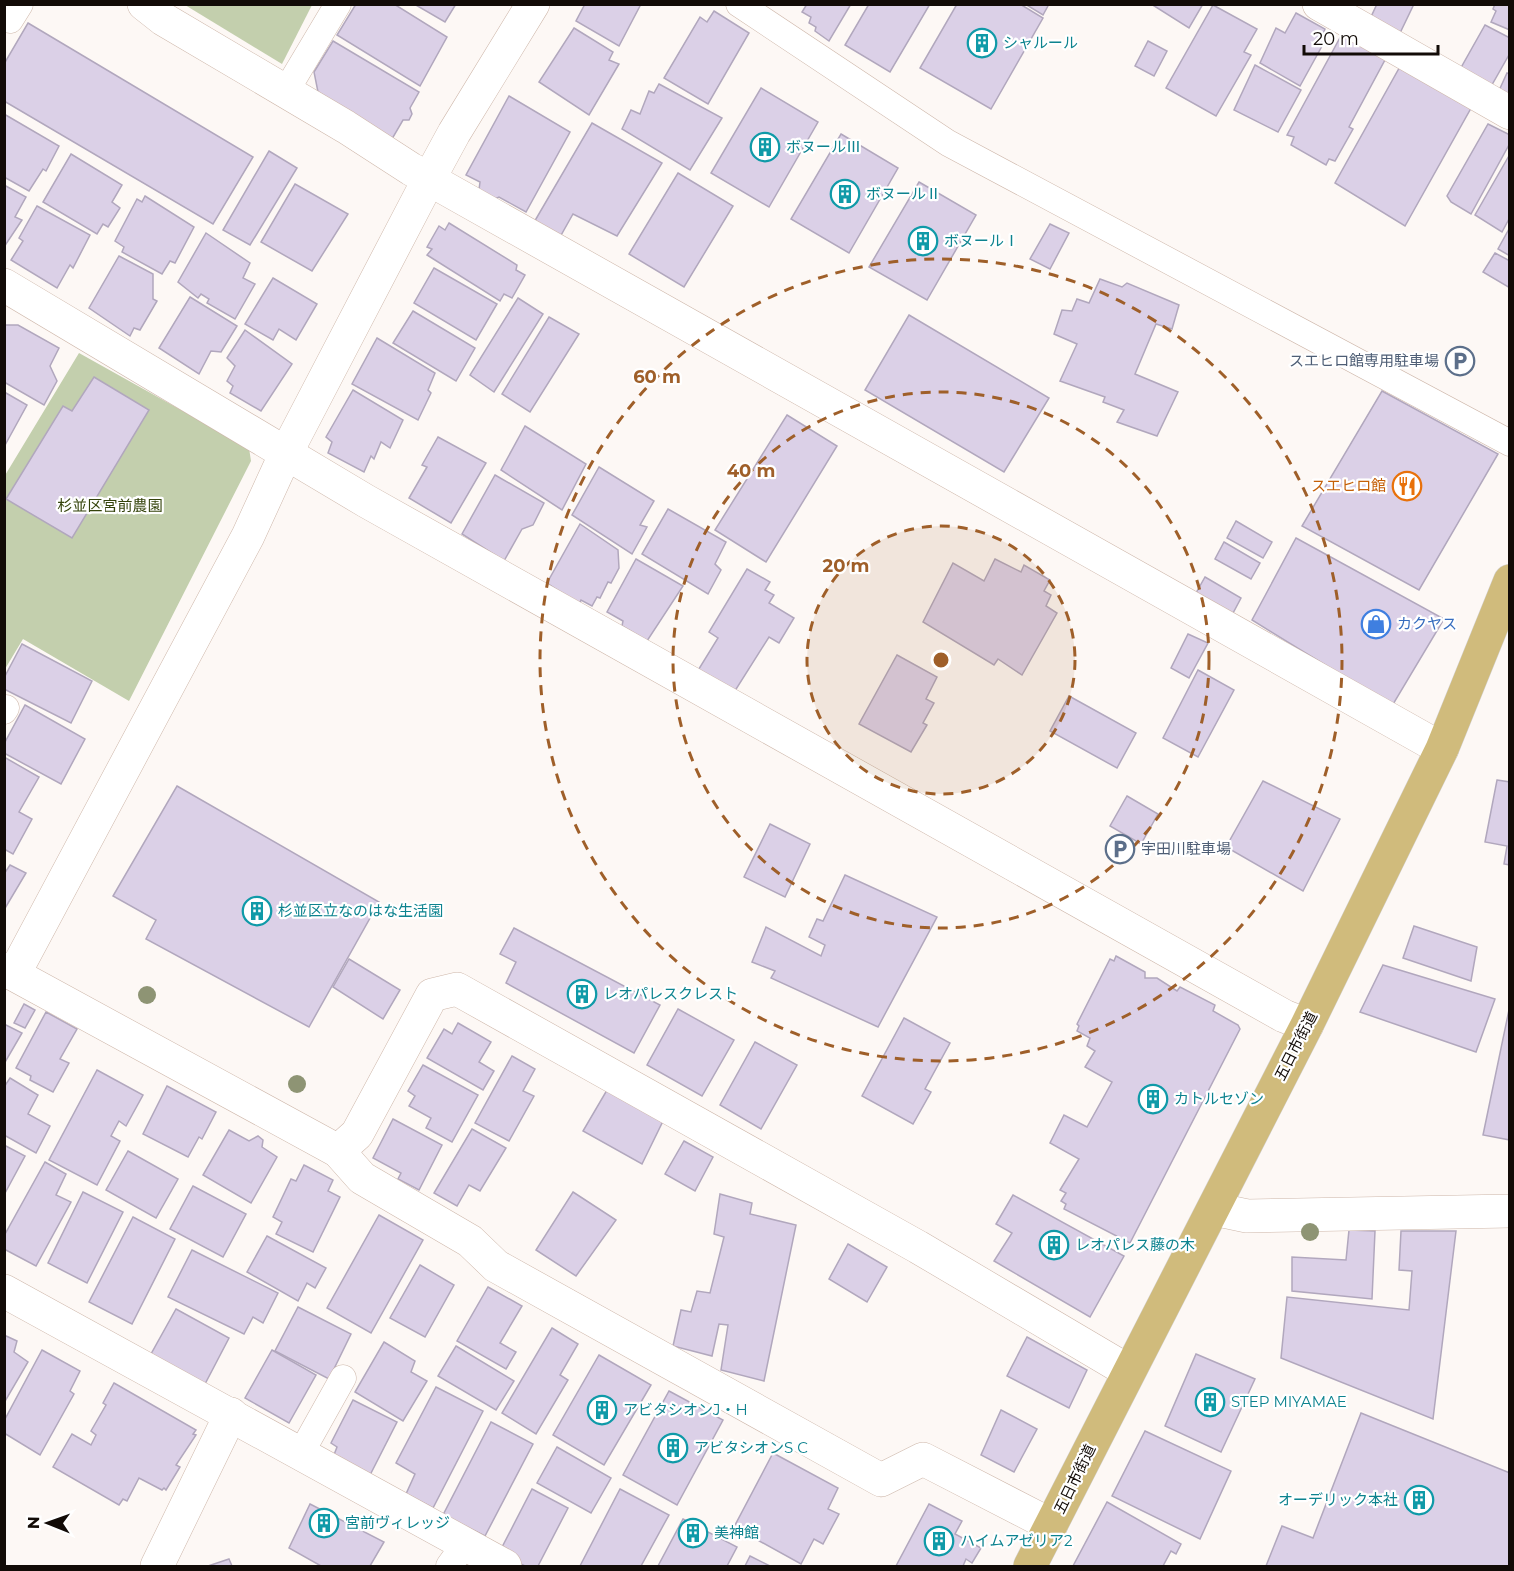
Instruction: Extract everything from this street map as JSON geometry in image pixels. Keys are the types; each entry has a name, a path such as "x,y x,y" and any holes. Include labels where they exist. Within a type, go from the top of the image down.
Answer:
{"main road":[{"name":"五日市街道","path":"1030,1566 1307,1025 1442,749 1509,581"}],"street":[{"path":"144,4 163,19 429,179 1442,749"},
{"path":"533,4 429,179 286,453 248,536 9,972 338,1151 362,1178 470,1241 496,1266 881,1480 923,1459 1052,1525"},
{"path":"1319,4 1509,112"},
{"path":"5,286 470,560 1274,1010 1307,1025"},
{"path":"338,1151 357,1134 432,995 457,989 918,1247 1128,1371"},
{"path":"1214,1209 1247,1216 1509,1211"},
{"path":"4,1291 301,1453 457,1555 505,1566"},
{"path":"157,1566 231,1414"}],"lane":[{"path":"286,91 338,4"},
{"path":"739,4 948,143 1509,443"},
{"path":"301,1453 343,1378"}],"green space":[{"path":"185,5 312,5 282,64"},
{"name":"杉並区宮前農園","path":"79,353 249,448 251,461 129,701 23,639 5,669 4,477"}],"building":[{"path":"356,4 394,4 447,37 420,86 337,35"},
{"path":"414,4 456,4 445,22"},
{"path":"585,4 641,4 619,46 576,21"},
{"path":"807,4 851,4 829,41 815,31 816,27 809,23 811,17 802,12"},
{"path":"869,4 930,4 890,72 845,45"},
{"name":"シャルール","path":"957,4 1020,4 1043,18 991,109 920,68"},
{"path":"1025,4 1049,4 1043,15"},
{"path":"1151,4 1203,4 1189,28"},
{"path":"1377,4 1414,4 1400,33 1370,19"},
{"path":"1495,4 1510,4 1510,30 1491,22 1496,11 1493,9"},
{"path":"1213,5 1257,29 1244,52 1251,55 1216,116 1166,88"},
{"path":"714,11 749,33 708,104 664,78 700,17 707,22"},
{"path":"1296,13 1325,29 1323,34 1327,37 1300,86 1260,63 1276,28 1285,33"},
{"path":"28,23 253,157 213,224 4,101 4,64"},
{"path":"1485,25 1510,38 1510,53 1489,90 1458,73"},
{"path":"574,28 613,52 609,60 619,64 589,115 539,82"},
{"path":"1342,34 1386,58 1349,127 1353,129 1335,161 1329,159 1326,165 1291,145 1294,137 1287,135"},
{"path":"333,41 419,92 410,108 412,114 409,120 403,120 392,139 318,92 314,72"},
{"path":"1148,41 1167,51 1154,76 1135,66"},
{"path":"1402,63 1475,101 1405,226 1335,183"},
{"path":"1255,65 1301,90 1278,132 1234,110"},
{"path":"1507,73 1510,74 1510,104 1497,95"},
{"path":"659,84 722,118 690,170 622,129 631,110 640,114 649,91 654,93"},
{"name":"ボヌールⅢ","path":"761,88 818,122 769,207 711,173"},
{"path":"509,96 570,132 526,212 499,197 493,200 479,190 480,182 466,175"},
{"path":"4,114 59,146 46,171 43,169 29,191 4,177"},
{"path":"592,123 662,163 617,236 573,214 560,237 533,224"},
{"path":"1488,124 1510,135 1510,143 1471,214 1451,202 1447,196"},
{"name":"ボヌールⅡ","path":"841,134 898,168 849,253 791,219"},
{"path":"269,151 297,168 250,245 223,230"},
{"path":"71,154 122,185 112,202 120,208 108,227 103,224 97,234 43,202"},
{"path":"1510,154 1510,217 1502,232 1475,215"},
{"path":"678,173 733,206 684,287 629,254"},
{"name":"ボヌールⅠ","path":"919,182 976,215 927,300 869,267"},
{"path":"295,184 348,214 312,271 261,242"},
{"path":"4,185 26,197 15,217 22,220 4,247"},
{"path":"145,196 194,227 175,263 170,261 162,274 122,252 124,247 115,241 137,199 142,202"},
{"path":"37,206 90,235 73,268 70,265 57,288 11,260 23,241 19,238"},
{"path":"449,223 517,265 516,270 525,275 512,298 504,294 500,301 427,255 432,249 427,247 439,226 445,230"},
{"path":"1050,224 1069,233 1050,269 1030,259"},
{"path":"1510,229 1510,256 1498,249"},
{"path":"206,233 250,263 243,278 255,284 235,319 207,303 209,299 201,294 198,298 178,282"},
{"path":"1495,253 1510,261 1510,288 1483,272"},
{"path":"119,256 153,274 153,299 157,301 140,330 134,328 130,336 89,308"},
{"path":"434,268 497,304 476,340 414,303"},
{"path":"273,278 317,304 296,340 279,329 273,340 245,324"},
{"path":"1100,279 1122,287 1127,283 1179,305 1172,329 1156,324 1135,374 1178,392 1157,436 1117,422 1124,410 1103,402 1105,397 1060,381 1077,344 1054,334 1062,310 1072,311 1077,299 1089,303"},
{"path":"190,297 237,326 221,352 211,351 199,374 159,348"},
{"path":"518,298 543,314 494,392 470,375"},
{"path":"413,311 475,348 456,381 393,343"},
{"path":"909,315 1049,398 1004,472 865,390"},
{"path":"549,317 579,334 530,412 502,394"},
{"path":"4,325 18,325 59,348 50,366 57,381 44,405 4,382"},
{"path":"245,330 292,364 261,411 230,393 233,386 227,381 235,366 227,358"},
{"path":"377,338 435,373 428,390 431,393 418,420 352,384"},
{"path":"94,377 149,410 72,538 6,499 63,406 72,411"},
{"path":"353,390 403,420 390,448 381,442 374,459 371,456 364,472 328,453 332,442 326,437"},
{"path":"1382,391 1498,454 1419,590 1302,526"},
{"path":"6,393 27,405 4,447 4,396"},
{"path":"787,415 837,446 766,562 715,530"},
{"path":"525,426 586,464 562,510 501,470"},
{"path":"438,437 486,463 451,523 409,498 427,467 422,465"},
{"path":"599,467 654,501 640,525 647,527 632,554 572,515"},
{"path":"495,475 544,503 533,525 522,529 504,561 462,534"},
{"path":"668,509 726,542 715,564 721,570 708,594 642,554"},
{"path":"1236,521 1272,542 1263,558 1227,538"},
{"path":"580,524 618,550 619,568 611,583 608,582 600,598 597,597 592,606 581,600 579,605 547,583"},
{"path":"1296,538 1444,619 1392,706 1252,620"},
{"path":"1224,542 1260,563 1251,579 1215,559"},
{"path":"636,559 683,586 647,641 622,626 623,621 607,612"},
{"path":"995,559 1021,572 1024,565 1050,580 1044,591 1051,595 1046,606 1057,613 1022,675 998,659 994,665 923,622 953,563 984,581"},
{"path":"747,569 770,582 765,590 774,595 769,603 794,618 779,643 769,637 733,694 697,672 718,638 709,632"},
{"path":"1205,577 1241,598 1232,615 1196,593"},
{"path":"1188,634 1208,643 1189,678 1171,668"},
{"path":"22,644 92,681 71,723 4,689 4,678"},
{"path":"897,655 937,677 926,699 934,703 923,723 927,725 911,752 859,724"},
{"path":"1198,670 1234,690 1198,757 1163,738"},
{"path":"1069,696 1136,733 1117,768 1050,731"},
{"path":"25,705 85,739 61,784 4,753 4,744"},
{"path":"4,757 39,777 19,812 32,819 13,854 4,849"},
{"path":"1497,780 1510,782 1510,865 1504,864 1507,846 1485,842"},
{"path":"1263,781 1340,819 1303,891 1226,847"},
{"name":"杉並区立なのはな生活園","path":"177,786 379,902 309,1027 146,939 156,920 113,896"},
{"path":"1127,796 1158,814 1141,844 1110,826"},
{"path":"770,824 810,844 785,897 744,877"},
{"path":"10,865 26,873 4,910 4,874"},
{"path":"845,875 937,917 878,1027 771,978 775,971 752,962 766,927 821,956 825,945 809,937 817,919 823,921"},
{"path":"1414,926 1477,947 1471,981 1403,958"},
{"name":"レオパレスクレスト","path":"514,928 660,1005 634,1053 506,983 516,962 500,954"},
{"name":"カトルセゾン","path":"1116,956 1145,972 1145,978 1157,978 1177,991 1180,987 1215,1005 1213,1011 1238,1025 1240,1029 1130,1243 1064,1209 1066,1204 1061,1201 1066,1193 1060,1190 1079,1159 1050,1143 1064,1115 1087,1127 1112,1082 1085,1067 1095,1051 1087,1046 1090,1038 1077,1031 1079,1026 1077,1024 1110,959 1114,961"},
{"path":"349,959 400,990 383,1019 333,987"},
{"path":"1383,965 1495,999 1476,1052 1360,1012"},
{"path":"24,1004 35,1010 25,1028 14,1023"},
{"path":"1510,1005 1510,1140 1483,1135"},
{"path":"678,1009 734,1040 702,1096 647,1065"},
{"path":"46,1012 77,1029 60,1059 69,1063 53,1092 30,1080 31,1076 16,1068"},
{"path":"904,1018 950,1043 925,1089 931,1092 913,1124 862,1096"},
{"path":"458,1023 491,1042 479,1062 494,1071 483,1090 427,1058 444,1029 452,1034"},
{"path":"4,1024 22,1033 4,1064"},
{"path":"755,1042 797,1065 761,1129 720,1105"},
{"path":"512,1056 535,1069 523,1091 534,1096 509,1141 475,1123"},
{"path":"423,1065 478,1095 452,1142 426,1128 431,1118 409,1106 415,1096 408,1091"},
{"path":"97,1070 143,1095 126,1126 119,1121 111,1136 120,1141 97,1185 49,1160"},
{"path":"10,1078 38,1095 28,1114 50,1126 36,1153 4,1135 4,1087"},
{"path":"167,1086 216,1112 202,1139 199,1137 188,1157 143,1134"},
{"path":"607,1090 664,1119 642,1164 583,1131"},
{"path":"393,1119 442,1145 419,1190 398,1179 401,1173 373,1158"},
{"path":"472,1129 506,1148 480,1191 469,1185 457,1206 434,1193"},
{"path":"229,1130 249,1141 258,1136 263,1140 262,1147 277,1157 251,1203 203,1175"},
{"path":"684,1141 713,1157 695,1191 665,1174"},
{"path":"4,1145 25,1156 4,1195"},
{"path":"128,1151 178,1179 156,1218 106,1190"},
{"path":"45,1162 66,1174 56,1195 71,1202 36,1266 4,1249 4,1236"},
{"path":"304,1165 333,1180 328,1191 340,1197 313,1252 276,1234 282,1222 273,1217 291,1179 296,1181"},
{"path":"193,1186 246,1214 223,1257 170,1229"},
{"path":"83,1192 123,1212 87,1283 48,1263"},
{"path":"573,1192 616,1220 576,1276 536,1250"},
{"path":"720,1194 752,1203 750,1214 796,1225 764,1381 721,1370 728,1325 719,1324 712,1356 673,1346 681,1310 691,1312 697,1291 710,1293 724,1237 714,1234"},
{"name":"レオパレス藤の木","path":"1013,1195 1124,1256 1090,1317 994,1261 1012,1233 996,1224"},
{"path":"379,1215 423,1240 371,1333 327,1308"},
{"path":"133,1217 175,1239 132,1324 89,1302"},
{"path":"1349,1230 1375,1231 1372,1299 1292,1291 1292,1257 1346,1260"},
{"path":"1401,1231 1456,1231 1433,1419 1281,1358 1287,1297 1409,1310 1412,1271 1399,1270"},
{"path":"267,1236 326,1268 315,1288 307,1283 298,1301 247,1272"},
{"path":"848,1244 887,1267 867,1302 829,1279"},
{"path":"192,1250 278,1293 263,1323 253,1317 244,1334 168,1297"},
{"path":"420,1265 454,1285 425,1337 390,1318"},
{"path":"488,1287 522,1306 500,1343 516,1352 506,1369 457,1341"},
{"path":"298,1307 351,1334 329,1379 275,1351"},
{"path":"176,1309 229,1338 205,1384 151,1354"},
{"path":"552,1328 578,1344 560,1375 568,1380 536,1434 502,1413"},
{"path":"4,1335 17,1341 14,1352 28,1362 4,1403"},
{"path":"1027,1337 1087,1370 1069,1408 1007,1376"},
{"path":"384,1342 415,1361 411,1372 427,1381 403,1421 355,1392"},
{"path":"456,1346 514,1381 496,1410 438,1376"},
{"path":"42,1350 80,1371 70,1391 74,1394 40,1455 4,1433 4,1421"},
{"path":"272,1350 316,1375 289,1423 245,1398"},
{"name":"STEP MIYAMAE","path":"1196,1354 1255,1379 1221,1452 1165,1426"},
{"name":"アビタシオンJ・H","path":"599,1355 651,1385 604,1465 553,1435"},
{"path":"114,1383 196,1430 193,1434 196,1435 176,1465 180,1467 166,1490 139,1478 127,1501 123,1499 119,1505 53,1467 72,1434 91,1445 96,1435 91,1431 106,1405 103,1403"},
{"path":"436,1387 483,1411 433,1508 406,1494 415,1474 396,1463"},
{"name":"アビタシオンS C","path":"669,1391 723,1420 677,1505 623,1475"},
{"path":"353,1400 397,1422 368,1479 332,1460 337,1447 331,1443"},
{"path":"1001,1410 1037,1429 1014,1472 981,1455"},
{"name":"オーデリック本社","path":"1361,1413 1510,1473 1510,1566 1266,1566 1282,1526 1313,1538"},
{"path":"491,1422 533,1444 485,1536 443,1515"},
{"path":"1145,1431 1231,1471 1200,1539 1112,1496"},
{"path":"557,1447 611,1478 591,1513 537,1483"},
{"path":"773,1453 838,1488 828,1509 839,1514 823,1544 814,1539 801,1564 734,1527"},
{"path":"532,1489 568,1508 538,1566 525,1566 499,1553"},
{"path":"620,1489 669,1515 641,1566 580,1566"},
{"path":"1107,1502 1181,1544 1176,1554 1171,1551 1163,1566 1073,1566"},
{"name":"宮前ヴィレッジ","path":"310,1504 384,1542 370,1566 321,1566 289,1548"},
{"name":"ハイムアゼリア2","path":"929,1504 962,1521 955,1534 981,1548 972,1563 966,1559 963,1566 896,1566"},
{"name":"美神館","path":"683,1519 737,1547 727,1566 658,1566"},
{"path":"750,1556 770,1566 745,1566"},
{"path":"229,1559 232,1566 208,1566"}],"place":[{"name":"シャルール","path":"982,43"},
{"name":"ボヌールⅢ","path":"765,147"},
{"name":"ボヌールⅡ","path":"845,194"},
{"name":"ボヌールⅠ","path":"923,241"},
{"name":"スエヒロ館専用駐車場","path":"1460,361"},
{"name":"スエヒロ館","path":"1407,486"},
{"name":"カクヤス","path":"1376,624"},
{"name":"宇田川駐車場","path":"1120,849"},
{"name":"杉並区立なのはな生活園","path":"257,911"},
{"name":"レオパレスクレスト","path":"582,994"},
{"name":"カトルセゾン","path":"1153,1099"},
{"name":"レオパレス藤の木","path":"1054,1245"},
{"name":"STEP MIYAMAE","path":"1210,1402"},
{"name":"アビタシオンJ・H","path":"602,1410"},
{"name":"アビタシオンS C","path":"673,1448"},
{"name":"オーデリック本社","path":"1419,1500"},
{"name":"宮前ヴィレッジ","path":"324,1523"},
{"name":"美神館","path":"693,1533"},
{"name":"ハイムアゼリア2","path":"939,1541"}]}
